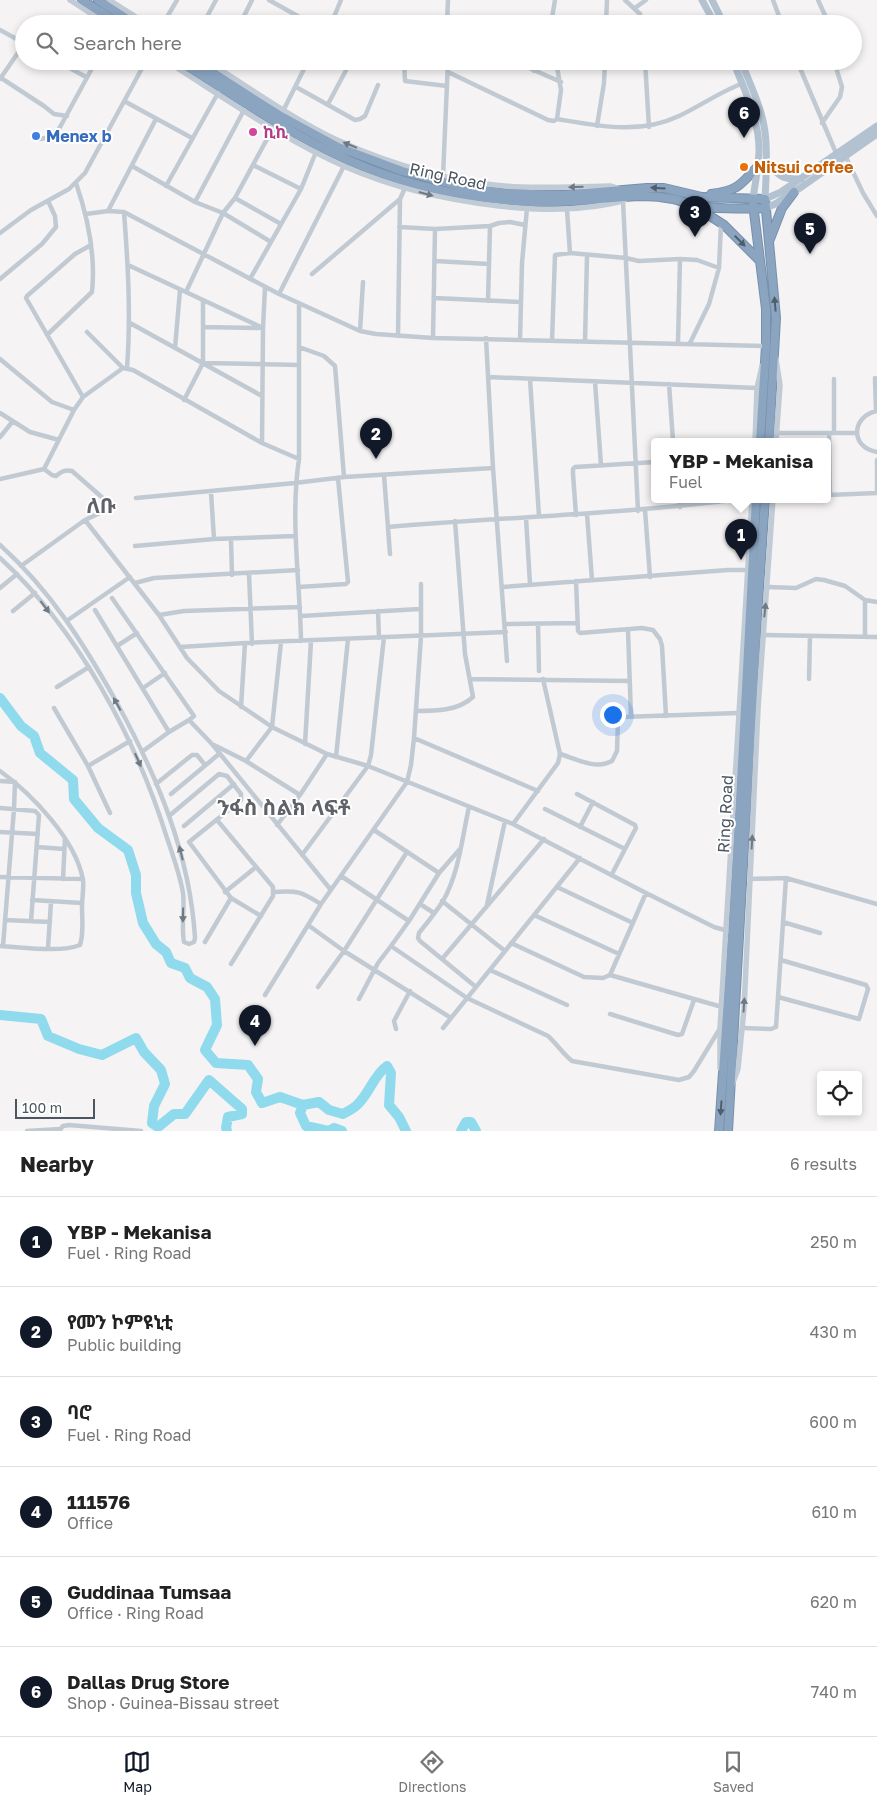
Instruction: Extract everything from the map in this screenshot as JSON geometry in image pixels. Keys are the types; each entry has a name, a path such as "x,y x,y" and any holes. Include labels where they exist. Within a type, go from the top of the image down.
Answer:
{"highway":[{"path":"82,0 106,15"},
{"path":"98,0 121,15"},
{"name":"Ring Road","path":"194,70 296,133 338,156 368,169 445,191 508,201 575,202 625,196 664,188 702,197 765,199"},
{"name":"Ring Road","path":"208,70 279,115 317,136 338,147 402,172 463,187 502,193 661,198 691,205 753,209 766,208"},
{"path":"691,194 712,194 730,191 742,184 758,166"},
{"path":"769,243 782,208 794,192"},
{"path":"753,199 766,309 766,346 760,438"},
{"path":"765,199 776,318 769,438"},
{"path":"691,205 700,208 721,224 759,260"},
{"name":"Ring Road","path":"728,1131 753,503"},
{"name":"Ring Road","path":"719,1131 736,931 765,503"}],"main road":[{"path":"702,0 710,15"},
{"path":"712,0 720,15"},
{"path":"737,70 757,130 759,149 753,199"},
{"path":"744,70 764,123 765,199 781,192 841,153 877,134"},
{"path":"766,208 794,192 877,126"},
{"path":"766,161 778,175 793,179 801,178"}],"street":[{"path":"70,0 93,15"},
{"path":"110,0 133,15"},
{"path":"168,15 177,0"},
{"path":"208,15 216,0"},
{"path":"244,15 252,0"},
{"path":"268,0 296,15"},
{"path":"335,15 341,0"},
{"path":"448,0 448,15"},
{"path":"552,15 555,0"},
{"path":"606,15 607,0"},
{"path":"625,0 636,8 640,15"},
{"path":"636,8 646,0"},
{"path":"773,0 779,15"},
{"path":"818,0 826,15"},
{"path":"0,30 15,38"},
{"path":"15,56 0,78 54,114 67,116"},
{"path":"73,70 86,77"},
{"path":"40,140 54,134 67,116 90,70"},
{"path":"0,233 31,210 69,189 85,173 141,70"},
{"path":"181,70 273,128 316,152 344,166 405,188 439,197 475,203 567,210 585,208 625,196"},
{"path":"227,70 284,109 336,140 402,165 443,176 518,187 611,186 625,196"},
{"path":"284,109 303,70"},
{"path":"328,104 346,70"},
{"path":"404,70 405,81 447,86"},
{"path":"557,119 561,82 558,70"},
{"path":"597,126 605,70"},
{"path":"646,70 650,127"},
{"path":"801,70 822,123 877,216"},
{"path":"822,123 840,97 842,87 837,70"},
{"path":"534,71 561,82"},
{"path":"443,176 448,72 548,120 554,121 557,119 620,128 650,127 677,117 742,84"},
{"path":"296,87 355,120 365,116 378,85"},
{"path":"166,186 218,93"},
{"path":"124,101 192,138"},
{"path":"195,202 244,110"},
{"path":"108,211 156,119"},
{"path":"186,292 223,214 235,198 273,128"},
{"path":"250,279 301,189 316,152"},
{"path":"253,165 301,189"},
{"path":"132,166 195,202 223,214 271,242"},
{"path":"279,294 344,166"},
{"path":"46,335 92,292 91,245 86,214 76,183"},
{"path":"398,336 400,199 405,188"},
{"path":"625,196 626,258 638,510"},
{"path":"235,198 281,224"},
{"path":"312,274 400,199"},
{"path":"0,279 42,244 56,227 55,216 48,201"},
{"path":"520,340 522,263 527,208"},
{"path":"567,210 570,253"},
{"path":"86,214 108,211 124,212 265,287 360,330 398,336 433,338 766,346"},
{"path":"44,469 74,410 83,397 125,368 130,323 124,212"},
{"path":"399,227 435,229 490,226 510,222 525,225"},
{"path":"690,343 709,304 719,268 721,224"},
{"path":"488,301 490,226"},
{"path":"433,338 435,229"},
{"path":"83,397 27,301 27,296 75,254 91,245"},
{"path":"552,341 555,255 570,253 626,258 639,262 680,259 696,260 719,268"},
{"path":"584,342 587,256"},
{"path":"678,343 680,259"},
{"path":"435,261 489,264"},
{"path":"128,265 263,328"},
{"path":"360,330 363,282"},
{"path":"262,443 262,363 265,287"},
{"path":"175,348 180,290"},
{"path":"434,298 521,302"},
{"path":"184,400 203,363 203,301"},
{"path":"299,303 299,459 295,484 301,642"},
{"path":"130,323 262,396"},
{"path":"203,327 263,328"},
{"path":"87,332 125,368 262,443 299,459"},
{"path":"486,338 507,661"},
{"path":"299,347 324,356 334,366 348,582 346,584 299,587"},
{"path":"775,353 780,385 776,438"},
{"path":"755,438 757,388 765,357"},
{"path":"0,359 52,402 74,410"},
{"path":"203,363 299,365"},
{"path":"488,377 757,388"},
{"path":"875,378 877,410 865,415 856,433 865,448 877,452"},
{"path":"530,379 539,516"},
{"path":"831,438 834,379"},
{"path":"595,382 601,465"},
{"path":"669,384 673,438"},
{"path":"0,413 30,432 59,440"},
{"path":"0,437 13,421"},
{"path":"776,433 856,433"},
{"path":"831,495 877,493 877,460"},
{"path":"576,515 573,469 575,467 651,462"},
{"path":"136,498 295,484 341,478 493,468"},
{"path":"0,478 44,469 56,476 68,470 72,471 104,499 106,503 106,510 85,520 21,566"},
{"path":"384,475 390,554"},
{"path":"211,492 214,539"},
{"path":"680,503 680,507"},
{"path":"388,527 497,518 526,518 644,510 710,503"},
{"path":"731,1087 736,1076 742,1028 736,931 738,713 753,503"},
{"path":"722,1084 720,1028 722,1008 736,931 750,879 763,634 774,503"},
{"path":"644,510 650,577"},
{"path":"587,514 592,580"},
{"path":"526,518 530,584"},
{"path":"85,520 160,615 187,658 219,691 272,728 327,754 368,766 513,824 612,874 646,894 714,927 736,931"},
{"path":"416,710 443,710 472,699 473,694 465,654 455,521"},
{"path":"135,546 214,539 231,540 296,536"},
{"path":"231,540 232,575"},
{"path":"0,545 68,620 94,661 143,751 170,816 179,847 194,913 194,942 189,944 184,942 182,934 184,913 182,892 171,849 149,786 129,741 89,666 35,593 0,558"},
{"path":"135,583 154,578 298,570"},
{"path":"502,587 748,570"},
{"path":"0,588 17,574"},
{"path":"249,574 252,644"},
{"path":"68,620 130,577"},
{"path":"768,587 796,588 816,579 824,580 845,586 865,600 877,602"},
{"path":"576,581 578,631 584,634 648,628 653,630 660,639 666,716"},
{"path":"265,995 321,904 407,782 412,765 416,710 421,584"},
{"path":"13,611 35,593"},
{"path":"112,598 194,716 143,751"},
{"path":"865,600 865,637"},
{"path":"160,615 184,611 300,607"},
{"path":"301,616 419,609"},
{"path":"95,610 170,732"},
{"path":"302,855 368,766 371,755 381,638 378,611"},
{"path":"506,624 577,623"},
{"path":"538,624 539,671"},
{"path":"628,630 631,717"},
{"path":"180,647 506,632"},
{"path":"117,646 138,633"},
{"path":"763,634 877,637"},
{"path":"809,679 810,636"},
{"path":"336,757 348,639"},
{"path":"305,744 311,641"},
{"path":"246,761 272,728 281,642"},
{"path":"241,707 245,643"},
{"path":"58,688 89,666"},
{"path":"143,688 165,673"},
{"path":"470,679 630,680"},
{"path":"513,824 558,763 560,754 543,679"},
{"path":"54,708 88,766 110,812"},
{"path":"560,754 596,765 608,763 614,758 617,751 619,718 738,713"},
{"path":"188,720 212,744 331,890"},
{"path":"88,766 135,737"},
{"path":"414,738 538,791"},
{"path":"212,744 246,761 300,795"},
{"path":"171,794 219,754"},
{"path":"277,825 300,795 327,754"},
{"path":"156,784 192,755 197,755 205,765"},
{"path":"0,771 15,782 38,810 65,836 75,856 83,880 80,945 69,948 2,946 6,920 15,782"},
{"path":"170,816 220,774 227,776 242,794 241,800 188,842 225,892 231,898 261,916"},
{"path":"0,781 15,782"},
{"path":"184,826 234,784"},
{"path":"576,794 635,824 636,828 612,874"},
{"path":"580,827 593,802"},
{"path":"469,807 456,868 442,902 419,933 418,938 476,987"},
{"path":"0,808 38,810"},
{"path":"545,809 625,849"},
{"path":"31,921 38,834 38,810"},
{"path":"217,820 273,887 274,892 232,964"},
{"path":"486,907 505,821"},
{"path":"374,830 439,873"},
{"path":"0,832 38,834"},
{"path":"63,879 65,836"},
{"path":"442,959 544,839"},
{"path":"37,847 64,849"},
{"path":"359,999 375,970 409,922 439,873 460,849"},
{"path":"318,987 344,950 406,852"},
{"path":"442,1028 580,858"},
{"path":"225,892 256,867"},
{"path":"341,876 409,922"},
{"path":"0,877 83,880"},
{"path":"750,879 786,878 877,904"},
{"path":"742,1028 774,1028 776,1026 786,878"},
{"path":"556,887 633,923"},
{"path":"274,892 293,890 321,904"},
{"path":"610,975 646,894"},
{"path":"205,942 231,898"},
{"path":"0,900 7,900"},
{"path":"32,900 82,903"},
{"path":"48,948 52,902"},
{"path":"442,902 505,951"},
{"path":"420,904 434,913"},
{"path":"534,915 619,954"},
{"path":"6,920 50,922"},
{"path":"783,922 820,933"},
{"path":"308,925 451,1018"},
{"path":"512,943 584,977 603,978 610,975 722,1008"},
{"path":"391,946 467,998 548,1036 572,1061 679,1080 689,1077 694,1071 720,1028"},
{"path":"778,997 858,1019 868,989 866,985 780,960"},
{"path":"490,970 566,1006"},
{"path":"396,1029 394,1021 410,991"},
{"path":"610,1014 678,1035 682,1034 694,1000"},
{"path":"27,1131 59,1130 63,1126 69,1125 140,1131"}],"waterway":[{"path":"0,698 21,726 34,736 40,753 73,780 74,799 98,828 128,850 136,875 136,893 143,923 156,944 166,952 171,963 185,968 190,978 207,987 215,999 217,1025 205,1050 216,1063 248,1065 258,1079 256,1092 262,1103 280,1097 303,1105 319,1102 329,1110 343,1114 354,1108 378,1075 387,1066 391,1073 389,1105 399,1117 406,1131"},
{"path":"0,1015 41,1019 48,1036 79,1049 102,1055 136,1038 144,1052 161,1070 165,1084 154,1106 152,1123 158,1127 174,1114 185,1114 209,1080 242,1109 242,1114 228,1117 227,1131"},
{"path":"303,1105 300,1113 306,1126 328,1131"},
{"path":"461,1131 466,1122 471,1122 476,1131"},
{"path":"329,1131 334,1128 342,1131"}],"place":[{"name":"ኪኪ","path":"253,132"},
{"name":"Menex b","path":"36,136"},
{"name":"Dallas Drug Store","path":"744,138"},
{"name":"Nitsui coffee","path":"744,167"},
{"name":"ባሮ","path":"695,237"},
{"name":"Guddinaa Tumsaa","path":"810,254"},
{"name":"የመን ኮምዩኒቲ","path":"376,459"},
{"name":"YBP - Mekanisa","path":"741,560"},
{"name":"111576","path":"255,1046"}],"district":[{"name":"ለቡ","path":"101,505"},
{"name":"ንፋስ ስልክ ላፍቶ","path":"284,807"}]}
